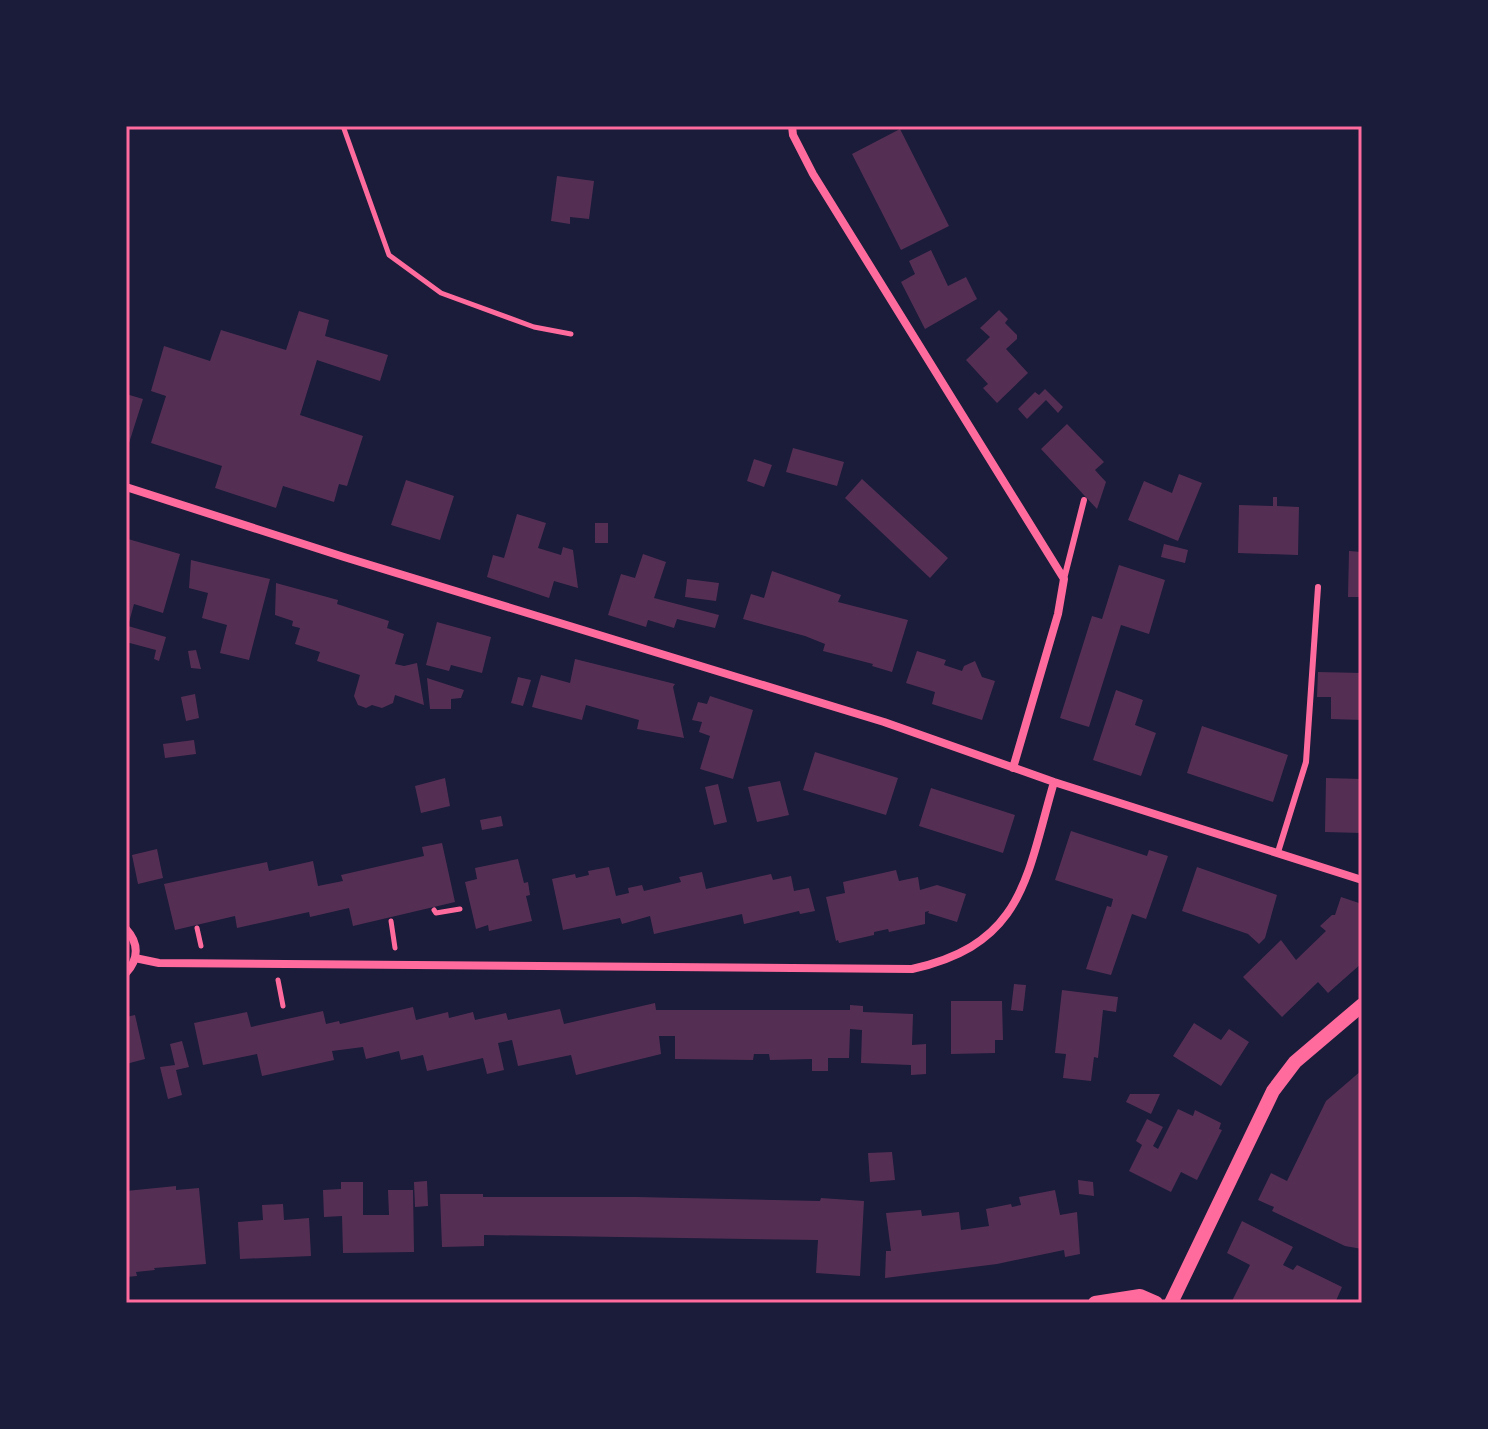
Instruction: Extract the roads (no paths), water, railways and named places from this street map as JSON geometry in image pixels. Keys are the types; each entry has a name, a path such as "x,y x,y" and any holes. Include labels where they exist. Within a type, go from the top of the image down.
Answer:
{"street":[{"path":"792,126 793,135 813,174 1064,579 1058,614 1013,768"},
{"path":"126,487 884,722 1054,782 1362,880"},
{"path":"135,958 159,963 912,969 971,949 1010,911 1026,878 1054,782"},
{"path":"126,929 133,938 135,958 126,973"},
{"path":"1171,1303 1273,1091 1295,1062 1362,1005"},
{"path":"1095,1303 1140,1296 1156,1303"}],"lane":[{"path":"1064,579 1084,500"},
{"path":"1278,852 1306,762 1318,587"}]}
